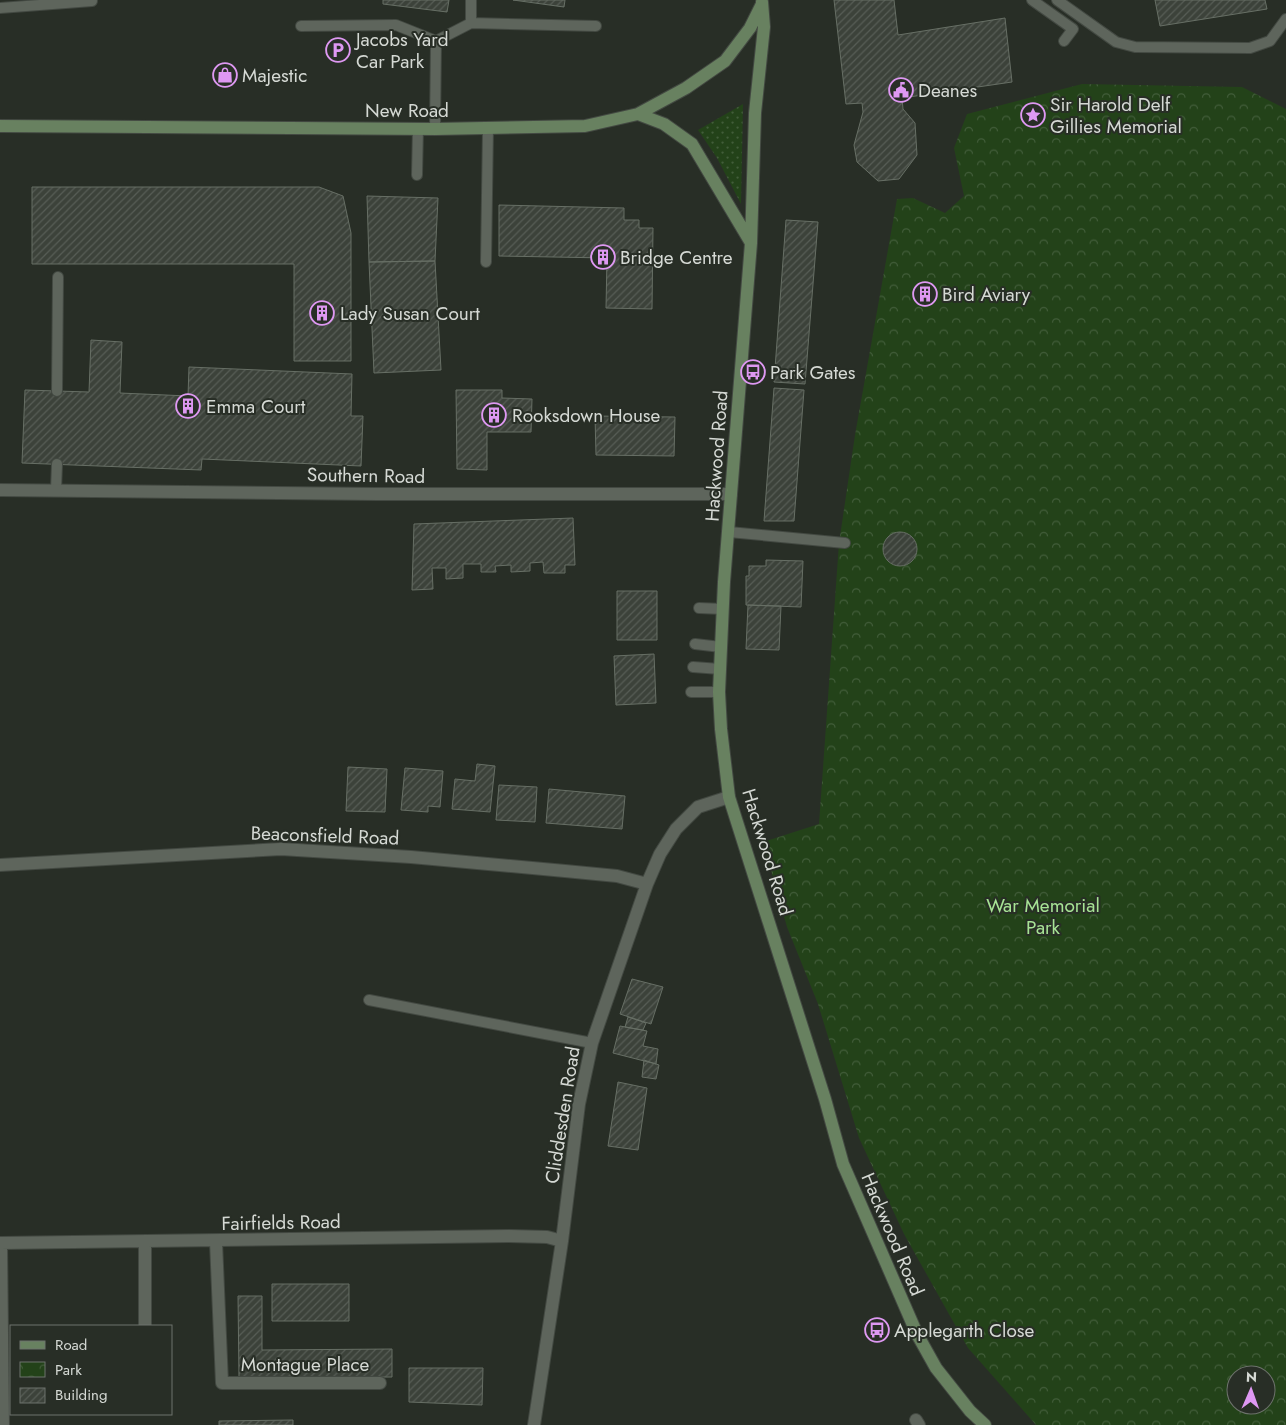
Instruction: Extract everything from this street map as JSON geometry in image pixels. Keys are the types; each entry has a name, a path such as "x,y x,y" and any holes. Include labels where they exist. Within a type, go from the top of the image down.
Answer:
{"street":[{"name":"New Road","path":"0,126 435,129 585,126 638,114 686,88 725,61 750,28 763,1"},
{"name":"Hackwood Road","path":"763,1 764,27 755,113 751,243 723,609 723,658 719,692 721,729 730,798 822,1089 843,1164 917,1334 936,1368 970,1411 984,1425"},
{"path":"638,114 664,124 692,144 751,243"},
{"name":"Southern Road","path":"0,490 375,494 732,494"},
{"name":"Cliddesden Road","path":"534,1425 562,1241 579,1104 592,1043 647,884 660,854 676,829 698,807 730,798"},
{"name":"Beaconsfield Road","path":"0,865 281,849 411,857 565,870 617,876 647,884"},
{"name":"Fairfields Road","path":"0,1243 216,1242 509,1236 547,1237 562,1241"},
{"path":"145,1242 145,1325"},
{"name":"Montague Place","path":"216,1242 222,1383 380,1383"},
{"path":"0,1243 4,1425"}],"lane":[{"path":"471,0 471,23"},
{"path":"1032,0 1073,30 1064,42"},
{"path":"1057,0 1116,42 1135,47 1250,48 1270,41 1286,19"},
{"path":"0,8 92,1"},
{"path":"301,26 396,25 436,41 471,23 596,26"},
{"path":"435,129 436,41"},
{"path":"417,175 418,128"},
{"path":"486,262 488,128"},
{"path":"57,391 58,277"},
{"path":"56,490 57,464"},
{"path":"729,532 845,542"},
{"path":"699,608 723,609"},
{"path":"695,644 723,658"},
{"path":"693,667 723,658"},
{"path":"691,692 719,692"},
{"path":"369,1000 592,1043"}],"green space":[{"name":"War Memorial Park","path":"1082,84 1242,87 1286,109 1286,1425 1036,1425 968,1348 904,1234 859,1138 818,1004 787,927 763,842 819,824 839,543 855,435 897,199 913,198 945,213 964,196 954,148 967,114"},
{"path":"743,104 741,204 717,158 698,130"}],"building":[{"path":"383,0 449,0 447,12 383,4"},
{"path":"513,0 565,0 564,7"},
{"name":"Deanes","path":"834,0 894,0 898,35 1005,18 1012,82 902,98 903,109 915,123 917,155 899,179 878,181 857,162 854,145 863,112 862,103 846,104"},
{"path":"1155,0 1265,0 1267,9 1160,26"},
{"name":"Lady Susan Court","path":"32,187 319,187 343,196 351,233 351,361 294,361 294,264 32,264"},
{"path":"367,196 438,198 435,261 369,262"},
{"name":"Bridge Centre","path":"499,205 624,208 624,220 639,220 639,228 653,228 652,309 606,308 607,258 499,256"},
{"path":"786,220 818,222 805,384 774,382"},
{"path":"435,261 441,370 374,373 369,262"},
{"name":"Bird Aviary","path":"925,284 933,287 936,295 933,303 925,306 917,303 914,295 917,287"},
{"name":"Emma Court","path":"91,340 122,342 120,393 188,396 189,367 352,374 351,416 363,416 361,466 202,459 201,470 22,463 25,390 89,392"},
{"path":"774,388 804,390 794,521 764,521"},
{"name":"Rooksdown House","path":"456,390 502,390 502,398 532,399 531,432 487,432 487,470 457,469"},
{"path":"595,416 675,417 674,456 596,455"},
{"path":"573,518 575,565 565,565 565,573 544,573 543,562 530,563 530,571 511,572 511,565 495,566 496,572 481,572 481,564 463,564 463,578 446,579 446,568 432,568 433,589 412,590 414,524"},
{"path":"900,532 912,537 917,549 912,561 900,566 888,561 883,549 888,537"},
{"path":"766,560 803,561 801,607 746,605 746,576 749,576 749,566 766,566"},
{"path":"617,591 657,591 657,640 617,640"},
{"path":"748,605 781,606 779,650 746,649"},
{"path":"654,654 656,703 616,705 614,656"},
{"path":"477,764 495,766 490,812 452,809 455,779 475,781"},
{"path":"348,767 387,769 385,812 346,811"},
{"path":"405,768 443,771 440,807 428,806 428,812 401,810"},
{"path":"499,785 537,787 535,822 496,820"},
{"path":"549,789 625,796 622,829 546,823"},
{"path":"632,979 663,987 651,1024 620,1014"},
{"path":"628,1017 646,1023 643,1030 625,1027"},
{"path":"620,1026 647,1031 643,1046 658,1049 656,1064 613,1053"},
{"path":"644,1060 659,1065 656,1079 642,1077"},
{"path":"618,1082 647,1088 638,1150 608,1146"},
{"path":"272,1284 349,1284 349,1321 272,1321"},
{"path":"238,1296 262,1296 262,1350 392,1349 392,1377 239,1378"},
{"path":"409,1368 483,1368 482,1405 409,1402"},
{"path":"293,1420 293,1425 219,1425 219,1421"}],"place":[{"name":"Jacobs Yard Car Park","path":"338,50"},
{"name":"Majestic","path":"225,75"},
{"name":"Deanes","path":"901,90"},
{"name":"Sir Harold Delf Gillies Memorial","path":"1033,115"},
{"name":"Bridge Centre","path":"603,257"},
{"name":"Bird Aviary","path":"925,294"},
{"name":"Lady Susan Court","path":"322,313"},
{"name":"Park Gates","path":"753,372"},
{"name":"Emma Court","path":"188,406"},
{"name":"Rooksdown House","path":"494,415"},
{"name":"Applegarth Close","path":"877,1330"}]}
